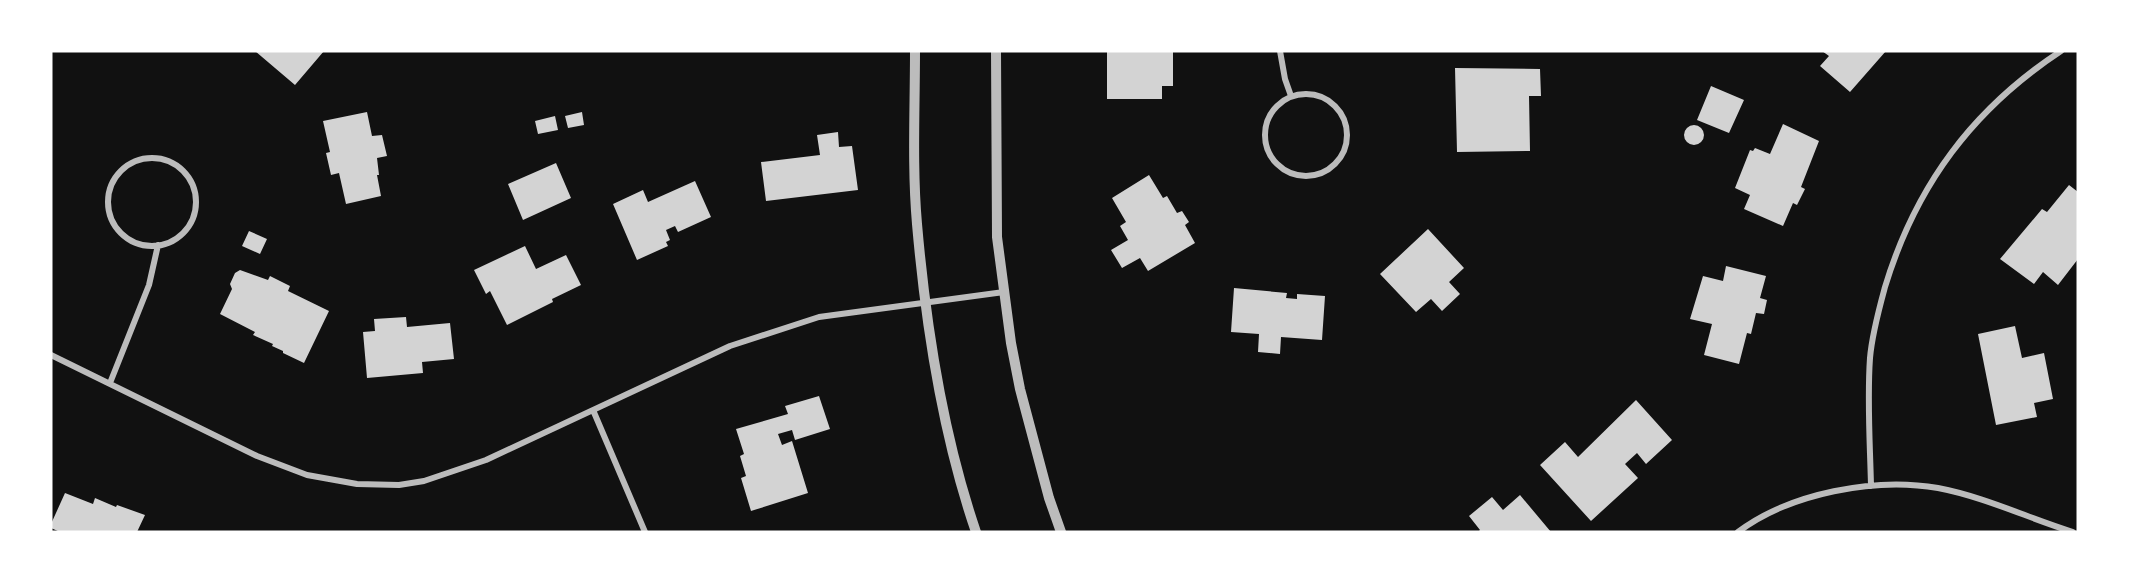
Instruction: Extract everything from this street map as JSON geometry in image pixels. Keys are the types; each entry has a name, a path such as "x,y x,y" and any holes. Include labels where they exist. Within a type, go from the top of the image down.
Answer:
{"street":[{"path":"915,51 914,153 917,212 936,373 944,415 976,532"},
{"path":"996,51 997,237 1004,292 1020,389 1049,498 1061,532"},
{"path":"1280,51 1291,96"},
{"path":"1871,486 1868,405 1870,356 1880,304 1896,252 1916,207 1952,151 1987,109 2034,69 2061,51"},
{"path":"1306,93 1320,96 1332,103 1342,114 1347,127 1347,142 1342,156 1333,167 1320,174 1306,177 1292,175 1279,167 1270,156 1264,143 1269,114 1278,103 1291,96 1306,93"},
{"path":"145,158 159,158 172,162 183,170 191,182 195,195 195,208 191,222 183,233 158,246 144,246 120,233 112,222 108,209 108,195 112,182 120,170 132,162 145,158"},
{"path":"110,383 149,285 158,246"},
{"path":"51,356 257,456 307,475 357,484 399,485 424,481 486,460 730,346 797,324 819,317 1004,292"},
{"path":"593,410 645,532"},
{"path":"1738,532 1791,504 1842,488 1909,485 1939,488 1999,505 2073,532"}],"building":[{"path":"255,51 324,51 295,85"},
{"path":"1107,51 1173,51 1173,86 1162,86 1162,99 1107,99"},
{"path":"1822,51 1886,51 1850,92 1820,66 1829,56"},
{"path":"1455,68 1540,69 1541,96 1529,96 1530,151 1457,152"},
{"path":"1711,86 1744,100 1729,133 1697,120"},
{"path":"367,112 372,136 382,135 387,156 377,158 381,196 346,204 339,173 331,175 326,153 330,152 323,121"},
{"path":"582,112 584,125 568,128 565,116"},
{"path":"555,116 558,130 538,134 535,121"},
{"path":"1783,124 1819,141 1801,187 1805,189 1797,205 1793,203 1783,226 1744,209 1750,195 1735,188 1750,150 1753,151 1755,148 1770,154"},
{"path":"1694,125 1701,128 1704,135 1701,142 1694,145 1687,142 1684,135 1687,128"},
{"path":"838,132 839,147 852,146 858,190 766,201 761,162 820,155 817,135"},
{"path":"556,163 571,198 523,220 508,184"},
{"path":"1149,175 1163,198 1167,196 1177,213 1182,211 1189,222 1185,225 1195,243 1148,271 1140,258 1122,268 1111,250 1128,240 1120,226 1126,222 1112,198"},
{"path":"695,181 711,217 678,232 675,226 666,230 670,240 666,242 668,246 637,260 613,204 643,190 648,202"},
{"path":"2069,185 2078,192 2078,259 2058,285 2043,272 2034,284 2000,259 2042,209 2047,212"},
{"path":"1428,229 1464,268 1449,282 1460,294 1442,311 1431,299 1416,312 1380,274"},
{"path":"249,231 267,239 260,254 242,246"},
{"path":"525,246 536,269 566,255 581,285 507,325 490,291 486,294 474,270"},
{"path":"1726,266 1766,276 1760,298 1767,300 1764,314 1756,313 1751,334 1747,333 1739,364 1704,355 1712,324 1690,319 1703,276 1723,281"},
{"path":"240,270 268,280 270,276 290,286 288,291 329,311 304,363 253,335 255,332 220,314 232,289 230,284 235,273"},
{"path":"1234,288 1287,293 1286,298 1297,299 1297,294 1325,296 1322,340 1281,337 1280,354 1258,352 1259,334 1231,332"},
{"path":"406,317 407,327 450,323 454,359 422,362 423,373 367,378 363,332 375,331 374,319"},
{"path":"2015,326 2022,358 2044,353 2053,399 2034,403 2037,417 1996,425 1978,334"},
{"path":"819,396 830,429 795,440 792,430 778,434 782,445 792,441 808,493 751,511 741,478 746,476 740,456 744,454 736,429 788,414 785,406"},
{"path":"1636,400 1672,440 1646,464 1637,453 1625,464 1638,478 1591,521 1540,465 1565,442 1578,457"},
{"path":"65,493 93,504 95,498 145,515 137,532 60,532 51,528 51,524"},
{"path":"1520,495 1551,532 1478,532 1480,530 1469,516 1492,497 1503,510"}]}
